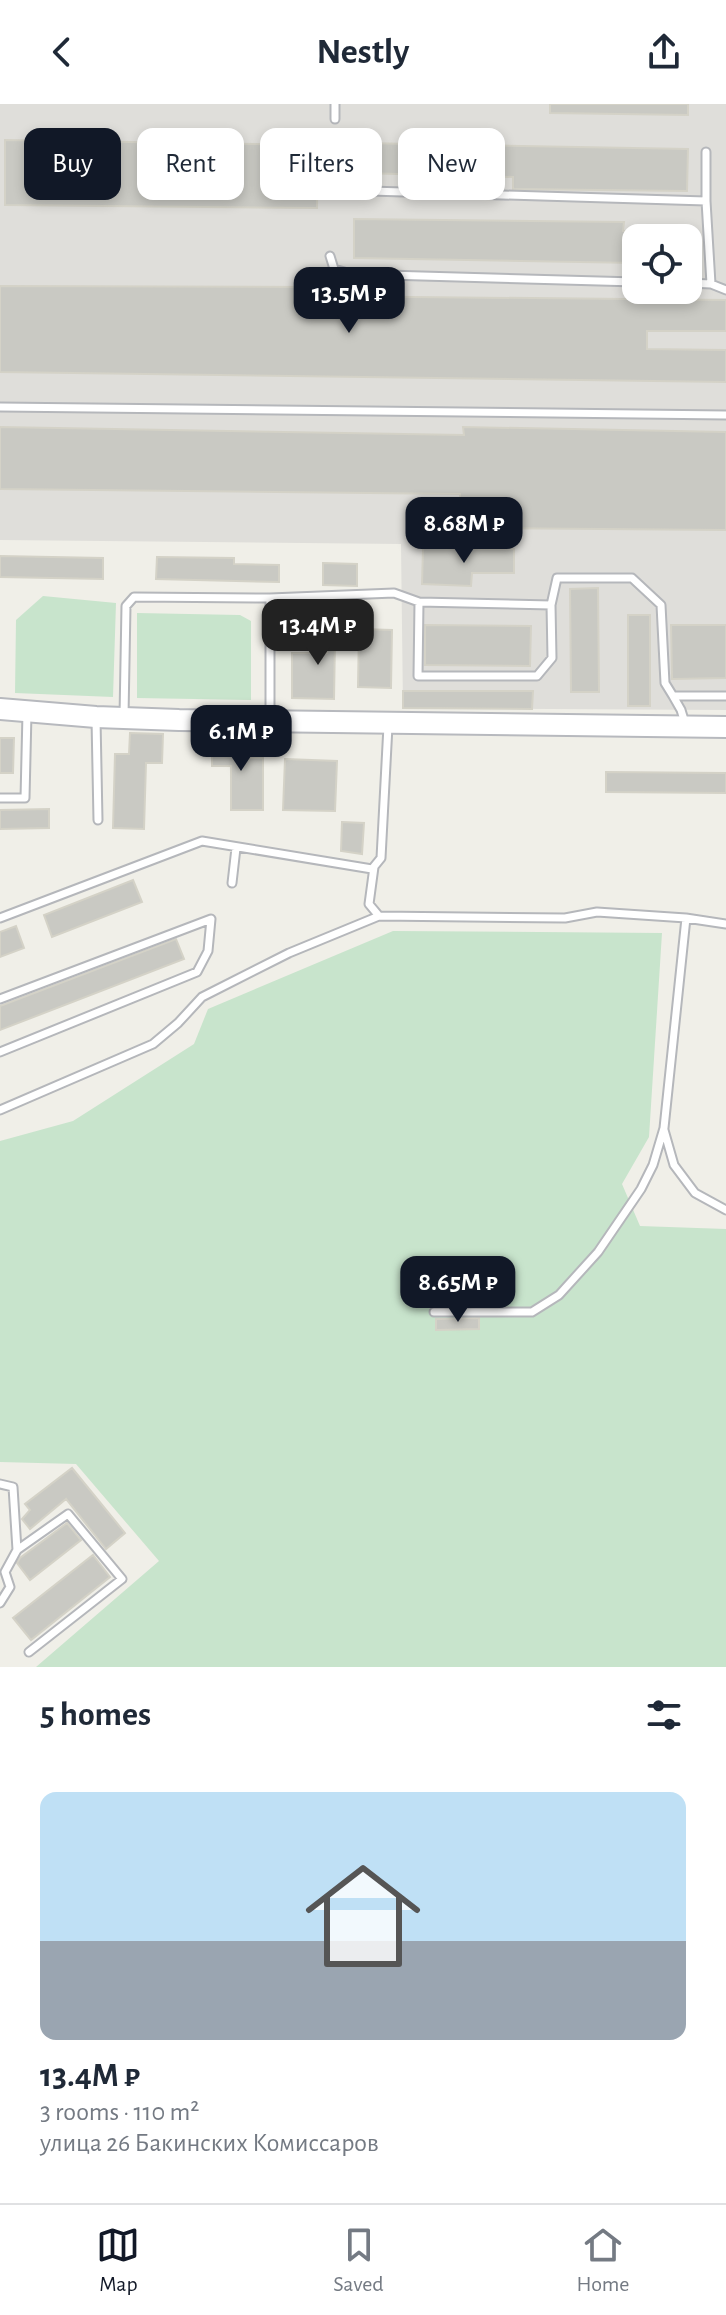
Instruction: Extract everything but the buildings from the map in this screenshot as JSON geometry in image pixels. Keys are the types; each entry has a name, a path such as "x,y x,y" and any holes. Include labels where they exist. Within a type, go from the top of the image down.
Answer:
{"main road":[{"path":"0,709 124,719 726,727"}],"lane":[{"path":"335,104 335,119"},
{"path":"706,152 711,284"},
{"path":"382,191 706,201"},
{"path":"330,256 334,269 351,274 622,282"},
{"path":"702,284 726,290"},
{"path":"0,407 726,415"},
{"path":"419,602 418,676 537,676 552,658 551,605 557,578 632,578 661,605 665,683 681,710 686,727"},
{"path":"124,719 126,606 134,597 270,598 394,593 419,602 551,605"},
{"path":"270,598 270,722"},
{"path":"673,696 726,696"},
{"path":"0,798 25,798 27,711"},
{"path":"96,717 98,820"},
{"path":"379,916 369,904 372,869 381,858 388,724"},
{"path":"0,918 202,841 372,869"},
{"path":"232,883 236,848"},
{"path":"0,1110 153,1044 202,997 289,953 379,916 565,918 597,912 726,924"},
{"path":"434,1312 532,1312 559,1295 598,1252 641,1189 653,1165 664,1128 686,918"},
{"path":"0,999 211,919 208,951 197,972 0,1052"},
{"path":"664,1128 674,1165 695,1193 726,1210"},
{"path":"0,1484 13,1487 17,1550"},
{"path":"0,1603 10,1587 5,1572 17,1550 68,1514 122,1579 29,1652"}],"shaded area":[{"path":"0,104 726,104 726,710 403,708 401,544 0,540"}],"green space":[{"path":"43,596 116,603 113,697 15,693 16,620"},
{"path":"137,613 240,615 251,621 251,700 137,698"},
{"path":"393,931 662,933 649,1137 622,1184 640,1226 726,1229 726,1667 36,1667 159,1561 76,1464 0,1462 0,1141 73,1121 194,1044 208,1009"}]}
